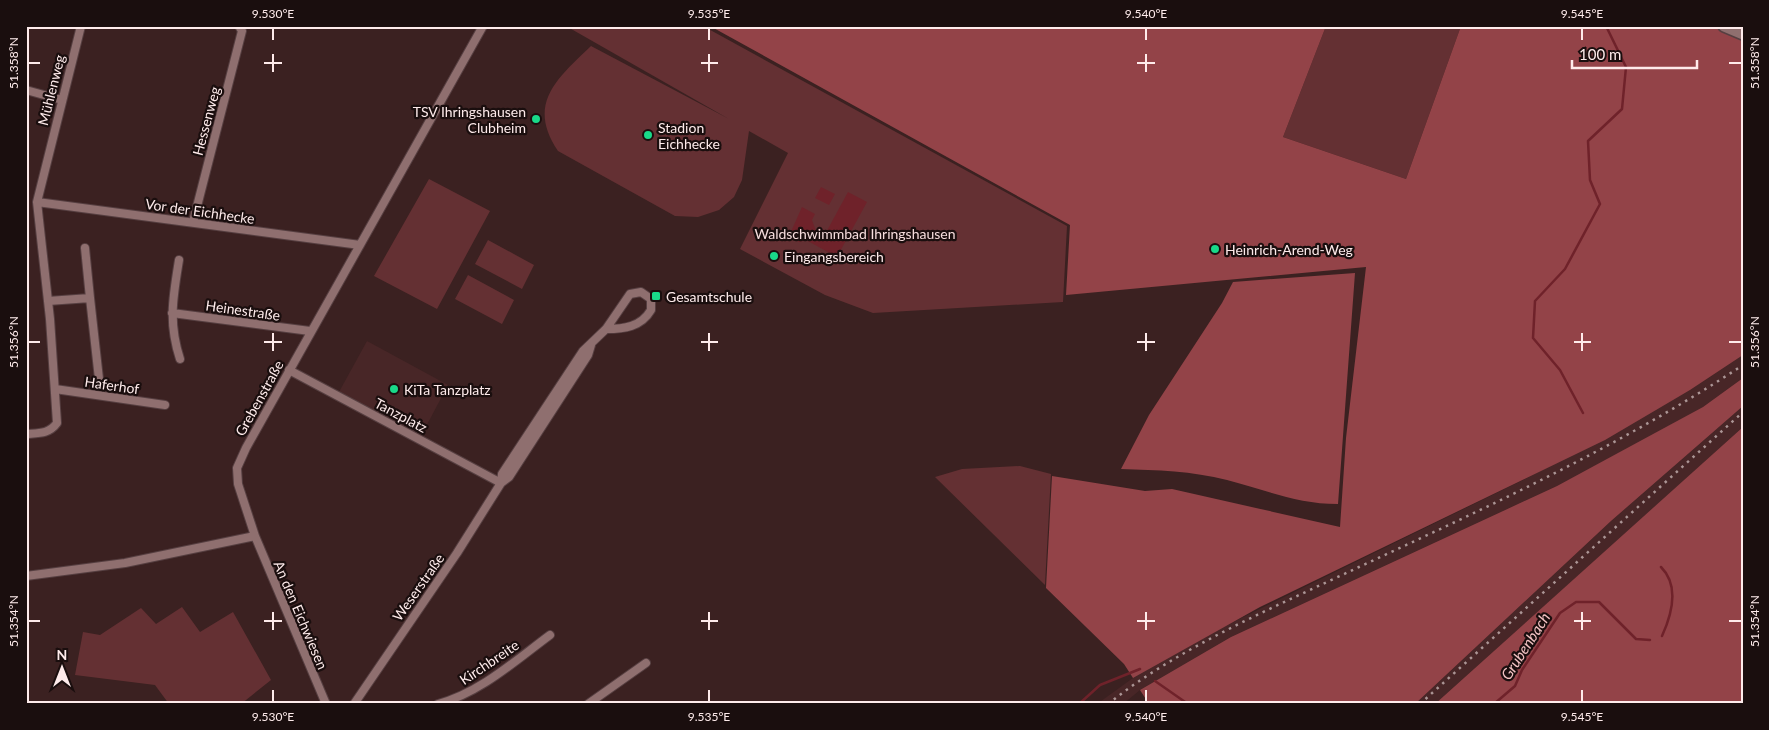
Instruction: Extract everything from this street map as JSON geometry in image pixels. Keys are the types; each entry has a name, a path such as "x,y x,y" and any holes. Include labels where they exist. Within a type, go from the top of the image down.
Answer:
{"main road":[{"path":"1724,26 1743,34"}],"street":[{"name":"Mühlenweg","path":"26,434 52,430 57,423 48,301 37,202 81,26"},
{"name":"Hessenweg","path":"192,222 242,31 239,26"},
{"name":"Grebenstraße","path":"255,536 238,484 237,468 246,448 310,332 483,26"},
{"path":"26,90 62,100"},
{"name":"Vor der Eichhecke","path":"37,202 360,245"},
{"path":"85,248 99,379"},
{"path":"179,260 172,313 173,337 180,359"},
{"name":"Weserstraße","path":"354,704 446,569 501,483 502,474 583,351 606,329 630,294 641,292 647,294 652,302 647,316 637,324 621,329 606,329"},
{"path":"48,301 90,298"},
{"name":"Heinestraße","path":"172,313 310,332"},
{"name":"Tanzplatz","path":"289,370 501,483"},
{"name":"Haferhof","path":"55,389 165,405"},
{"path":"26,576 125,563 255,536"},
{"name":"An den Eichwiesen","path":"255,536 326,704"},
{"name":"Kirchbreite","path":"438,704 457,698 490,678 550,635"},
{"path":"588,704 646,663"}],"shaded area":[{"path":"710,26 1326,26 1283,137 1406,179 1461,26 1743,26 1743,355 1690,390 1605,440 1260,607 1133,678 1124,664 1046,588 1052,476 1145,491 1172,489 1340,527 1346,438 1366,267 1066,295 1070,225"},
{"path":"821,187 835,194 829,205 815,198"},
{"path":"848,192 867,202 837,257 806,240 799,242 789,236 802,207 815,214 812,220 817,234 823,238"},
{"path":"1355,273 1338,504 1309,502 1201,475 1121,469 1149,415 1222,303 1233,282"},
{"name":"KiTa Tanzplatz","path":"367,341 448,385 421,436 339,392"},
{"path":"1743,355 1743,378 1703,407 1657,433 1557,486 1231,637 1140,690 1123,704 1097,704 1133,678 1221,628 1523,480 1690,390"},
{"path":"1743,378 1743,406 1611,521 1415,704 1149,704 1140,690 1231,637 1557,486 1703,407"},
{"path":"1743,406 1743,427 1435,704 1415,704 1611,521"},
{"path":"1743,427 1743,704 1435,704"}],"green space":[{"name":"Waldschwimmbad Ihringshausen","path":"566,26 653,26 657,29 659,26 703,26 1067,226 1063,302 873,313 825,295 740,249 788,153 749,131 742,180 734,197 719,210 698,217 675,216 558,151 549,135 545,120 545,107 549,94 566,70 591,46 729,119"},
{"path":"1326,26 1461,26 1406,179 1283,137"},
{"path":"429,179 490,211 437,309 374,276"},
{"path":"488,240 534,265 522,289 475,264"},
{"path":"468,275 514,300 502,324 455,299"},
{"path":"1020,466 1051,474 1045,585 935,477 962,469"},
{"path":"182,607 200,632 233,612 271,680 241,704 169,704 155,685 75,675 83,632 100,635 141,608 156,624"}],"waterway":[{"name":"Grubenbach","path":"1583,413 1560,370 1533,338 1535,301 1565,269 1600,204 1590,180 1588,141 1622,109 1626,67 1606,26"},
{"name":"Grubenbach","path":"1661,567 1671,583 1672,591 1671,610 1662,636"},
{"name":"Grubenbach","path":"1494,704 1515,686 1522,670 1560,613 1576,602 1599,602 1636,639 1650,640"},
{"name":"Grubenbach","path":"1079,704 1100,685 1140,669"},
{"name":"Grubenbach","path":"1155,681 1188,704"}],"railway":[{"path":"1108,704 1136,683 1197,646 1262,612 1555,473 1650,422 1743,365"},
{"path":"1420,704 1743,412"}],"place":[{"name":"TSV Ihringshausen Clubheim","path":"536,119"},
{"name":"Stadion Eichhecke","path":"648,135"},
{"name":"Heinrich-Arend-Weg","path":"1215,249"},
{"name":"Eingangsbereich","path":"774,256"},
{"name":"Gesamtschule","path":"656,296"},
{"name":"KiTa Tanzplatz","path":"394,389"}]}
